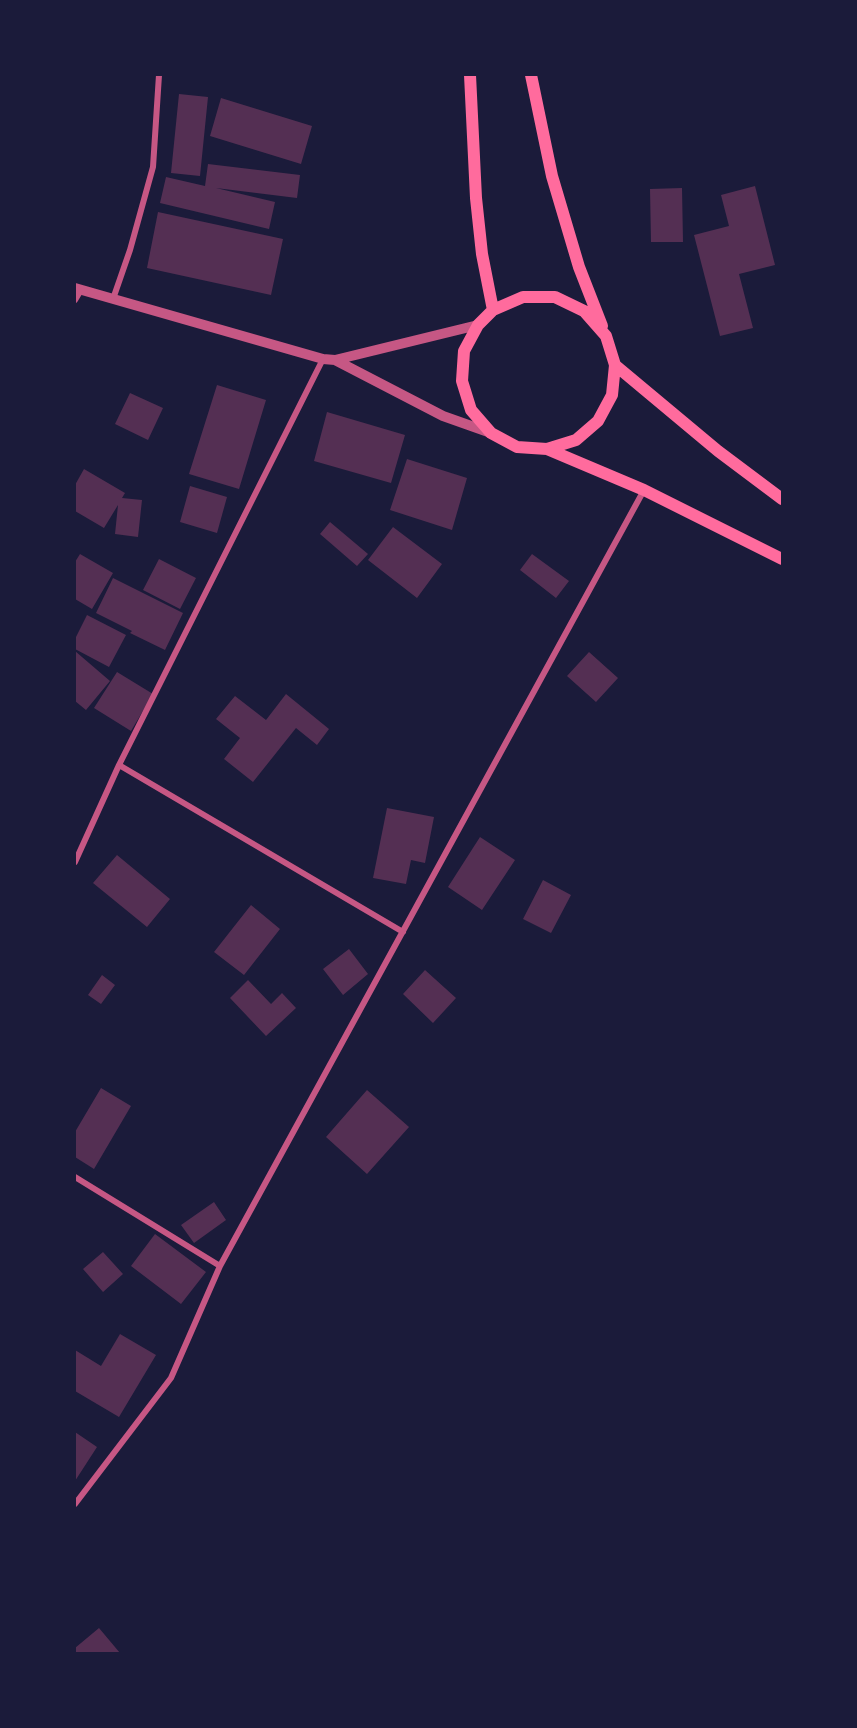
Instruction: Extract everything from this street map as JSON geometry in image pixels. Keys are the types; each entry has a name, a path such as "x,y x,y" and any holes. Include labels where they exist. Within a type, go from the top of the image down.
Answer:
{"main road":[{"path":"470,75 476,198 482,254 493,310"},
{"path":"531,75 552,176 579,267 615,365 612,394 598,421 576,440 547,449"},
{"path":"606,336 584,311 555,297 522,297 493,310 478,325 464,351 462,381 471,410 490,433 517,447 547,449 644,490 782,559"},
{"path":"615,365 718,451 782,499"}],"street":[{"path":"113,300 130,250 153,167 159,75"},
{"path":"75,300 78,289 323,359 335,360 478,325"},
{"path":"75,862 119,765 323,359"},
{"path":"335,360 443,416 490,433"},
{"path":"75,1504 171,1378 220,1266 644,490"},
{"path":"119,765 403,932"},
{"path":"75,1177 220,1266"}],"building":[{"path":"179,94 208,97 200,176 171,173"},
{"path":"221,98 312,126 301,164 210,136"},
{"path":"208,164 300,175 297,198 216,188 275,202 269,229 160,203 166,177 205,186"},
{"path":"755,186 775,265 739,274 753,328 720,336 694,235 729,226 721,195"},
{"path":"682,188 683,242 651,242 650,189"},
{"path":"158,212 283,239 271,295 147,268"},
{"path":"217,385 266,400 239,489 189,474"},
{"path":"130,393 163,408 148,440 115,424"},
{"path":"327,412 405,435 391,483 314,461"},
{"path":"407,459 467,478 452,530 390,510"},
{"path":"84,469 125,493 122,498 142,500 138,537 115,534 118,505 104,528 75,511 75,485"},
{"path":"190,486 227,497 217,533 180,522"},
{"path":"330,522 368,554 357,566 320,534"},
{"path":"393,527 442,564 417,598 368,560"},
{"path":"80,554 113,573 92,609 75,599 75,562"},
{"path":"532,554 569,581 556,598 520,570"},
{"path":"159,559 196,578 180,609 143,590"},
{"path":"113,578 183,613 165,650 96,613"},
{"path":"87,615 126,635 109,667 75,649 75,639"},
{"path":"75,651 110,681 86,710 75,701"},
{"path":"589,652 618,678 596,702 567,676"},
{"path":"117,672 153,694 131,731 94,708"},
{"path":"286,694 329,729 317,745 296,728 253,782 224,759 240,738 216,719 235,696 266,720"},
{"path":"387,808 434,817 425,863 411,860 406,884 373,878"},
{"path":"480,837 515,860 482,910 448,887"},
{"path":"117,855 170,899 147,927 93,883"},
{"path":"543,880 571,895 551,933 523,919"},
{"path":"251,905 280,929 244,975 214,952"},
{"path":"349,949 368,974 343,995 323,969"},
{"path":"425,970 456,998 433,1023 403,994"},
{"path":"102,975 115,985 101,1004 88,995"},
{"path":"248,980 271,1004 282,993 296,1008 266,1036 230,998"},
{"path":"101,1088 131,1106 94,1169 75,1157 75,1132"},
{"path":"367,1090 409,1127 367,1174 326,1137"},
{"path":"214,1202 226,1220 194,1243 181,1225"},
{"path":"155,1234 206,1272 181,1304 131,1266"},
{"path":"103,1252 123,1274 103,1292 83,1269"},
{"path":"120,1334 156,1355 119,1417 75,1391 75,1350 101,1366"},
{"path":"75,1432 97,1447 75,1481"},
{"path":"99,1628 120,1653 75,1653 75,1648"}]}
